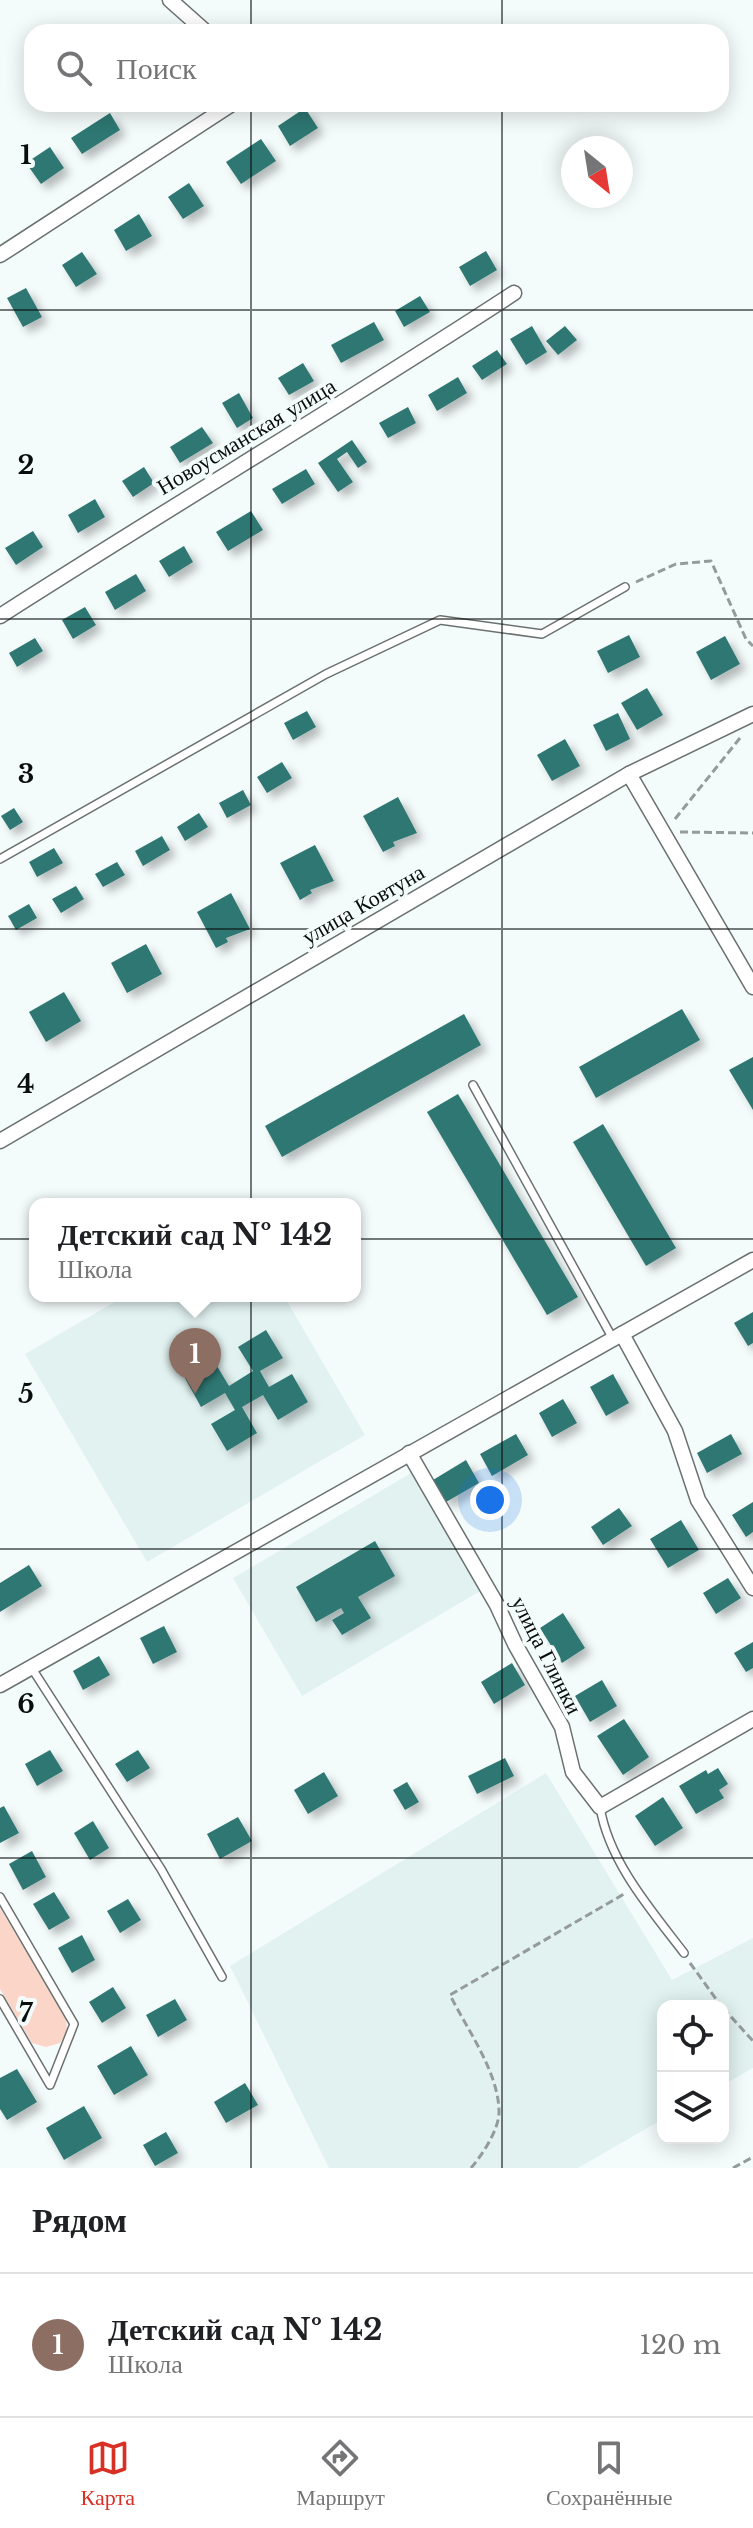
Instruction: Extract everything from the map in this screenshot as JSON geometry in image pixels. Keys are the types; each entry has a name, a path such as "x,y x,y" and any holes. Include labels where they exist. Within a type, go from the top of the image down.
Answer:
{"street":[{"path":"170,0 197,24"},
{"path":"0,255 220,112"},
{"name":"Новоусманская улица","path":"0,616 168,508 359,394 514,293"},
{"name":"улица Ковтуна","path":"0,1141 629,774 753,714"},
{"path":"629,774 753,987"},
{"path":"0,1685 753,1260"},
{"path":"618,1336 675,1431 698,1500 753,1588"},
{"name":"улица Глинки","path":"409,1453 490,1592 562,1727 573,1772 600,1807"},
{"path":"600,1807 753,1719"}],"lane":[{"path":"0,859 326,674 440,620 542,634 625,587"},
{"path":"473,1085 618,1336"},
{"path":"31,1667 161,1869 222,1977"},
{"path":"600,1807 604,1829 636,1888 684,1953"},
{"path":"0,1897 74,2024 50,2085 0,1999"}],"path":[{"path":"625,587 676,564 711,561 746,639 753,646"},
{"path":"665,832 740,739"},
{"path":"665,832 753,833"},
{"path":"471,2168 483,2154 499,2113 491,2077 450,1995 636,1888"},
{"path":"684,1953 715,2000"},
{"path":"729,2015 753,2041"},
{"path":"733,2168 753,2157"}],"shaded area":[{"path":"115,1302 287,1302 365,1435 147,1562 25,1354"},
{"path":"413,1472 482,1590 302,1696 233,1578"},
{"path":"546,1773 672,1980 753,1938 753,2068 729,2082 729,2000 657,2000 657,2122 578,2168 329,2168 230,1966"},
{"path":"0,1908 66,2018 67,2032 60,2043 46,2047 32,2043 0,1989"}],"building":[{"path":"299,112 308,112 318,128 290,146 278,126"},
{"path":"110,113 120,130 82,154 71,138"},
{"path":"261,139 276,161 241,184 226,162"},
{"path":"50,147 64,168 41,184 26,163"},
{"path":"189,183 204,206 183,219 168,197"},
{"path":"139,214 152,236 126,251 114,230"},
{"path":"486,251 497,270 470,286 459,267"},
{"path":"82,252 97,274 76,287 62,265"},
{"path":"26,288 42,317 23,327 7,298"},
{"path":"420,296 430,312 404,327 395,311"},
{"path":"374,322 384,340 341,363 331,345"},
{"path":"532,326 547,352 526,365 510,339"},
{"path":"565,326 577,340 558,355 546,341"},
{"path":"497,350 507,364 482,380 472,366"},
{"path":"303,363 314,381 289,395 278,378"},
{"path":"458,377 467,393 437,411 428,395"},
{"path":"239,393 253,418 237,428 222,403"},
{"path":"408,407 416,423 388,438 379,423"},
{"path":"202,427 213,443 180,463 170,447"},
{"path":"352,440 367,462 358,468 347,452 337,459 353,482 338,492 318,463"},
{"path":"144,467 154,483 133,497 122,481"},
{"path":"306,469 315,484 282,504 272,489"},
{"path":"95,499 105,517 78,533 68,515"},
{"path":"251,511 263,530 228,551 216,532"},
{"path":"33,531 43,547 16,565 5,548"},
{"path":"184,546 193,562 169,577 159,561"},
{"path":"136,574 146,591 115,610 105,592"},
{"path":"85,607 96,625 73,639 62,620"},
{"path":"629,635 640,657 608,673 597,651"},
{"path":"725,636 740,664 711,680 696,652"},
{"path":"35,638 43,651 17,667 9,653"},
{"path":"647,688 663,715 637,730 621,703"},
{"path":"307,711 316,727 293,740 284,723"},
{"path":"618,713 630,739 606,751 593,725"},
{"path":"565,739 580,766 552,781 537,755"},
{"path":"282,762 292,778 267,793 257,777"},
{"path":"243,790 251,805 227,818 219,803"},
{"path":"398,797 417,833 393,842 395,846 383,852 363,816"},
{"path":"14,808 23,822 10,830 1,816"},
{"path":"199,813 208,827 185,841 177,827"},
{"path":"162,836 170,850 143,866 135,851"},
{"path":"315,845 334,881 310,890 312,893 300,900 280,863"},
{"path":"54,848 63,863 37,877 29,862"},
{"path":"117,862 125,875 103,887 95,874"},
{"path":"76,886 84,899 61,913 52,899"},
{"path":"231,893 250,929 226,938 228,942 216,948 197,912"},
{"path":"29,904 37,918 16,930 8,916"},
{"path":"146,944 162,974 127,993 111,963"},
{"path":"64,992 81,1021 46,1042 29,1012"},
{"path":"682,1009 700,1040 596,1098 579,1067"},
{"path":"464,1014 481,1045 282,1157 265,1126"},
{"path":"753,1057 753,1110 729,1070"},
{"path":"458,1094 578,1297 547,1315 427,1112"},
{"path":"603,1124 676,1248 646,1266 573,1142"},
{"path":"753,1312 753,1343 748,1346 734,1323"},
{"path":"266,1330 283,1358 260,1371 269,1387 292,1374 308,1402 278,1420 263,1395 242,1407 257,1433 227,1451 211,1424 235,1410 225,1393 201,1407 185,1378 214,1361 229,1386 253,1371 238,1347"},
{"path":"613,1374 629,1403 606,1416 590,1387"},
{"path":"563,1399 577,1423 552,1437 539,1413"},
{"path":"516,1434 528,1455 492,1476 480,1454"},
{"path":"731,1434 742,1454 707,1473 697,1453"},
{"path":"466,1460 479,1483 446,1502 433,1480"},
{"path":"753,1502 753,1532 746,1537 732,1515"},
{"path":"619,1508 632,1526 603,1545 591,1527"},
{"path":"681,1520 699,1550 668,1568 650,1539"},
{"path":"375,1541 395,1576 358,1597 371,1618 342,1635 332,1620 344,1613 341,1608 316,1622 296,1587"},
{"path":"29,1565 42,1586 0,1612 0,1583"},
{"path":"728,1578 741,1598 716,1614 703,1593"},
{"path":"563,1613 585,1648 562,1663 540,1628"},
{"path":"164,1626 177,1652 153,1664 140,1638"},
{"path":"753,1642 753,1668 746,1672 734,1653"},
{"path":"99,1656 110,1675 83,1690 73,1671"},
{"path":"512,1663 525,1685 494,1704 481,1682"},
{"path":"602,1680 617,1706 590,1722 575,1696"},
{"path":"624,1719 649,1757 623,1775 597,1736"},
{"path":"50,1750 63,1771 37,1786 25,1764"},
{"path":"138,1750 150,1768 127,1782 115,1764"},
{"path":"505,1758 514,1776 477,1794 468,1776"},
{"path":"718,1768 728,1784 719,1790 724,1798 696,1814 679,1786 706,1770 708,1774"},
{"path":"324,1772 338,1796 308,1814 294,1790"},
{"path":"407,1782 419,1802 405,1810 393,1790"},
{"path":"663,1797 683,1828 655,1846 635,1816"},
{"path":"4,1806 19,1833 0,1843 0,1808"},
{"path":"238,1817 252,1841 220,1859 207,1834"},
{"path":"93,1821 109,1848 90,1860 74,1833"},
{"path":"32,1851 46,1877 23,1890 9,1864"},
{"path":"54,1892 70,1918 49,1930 33,1904"},
{"path":"128,1899 141,1920 120,1933 107,1911"},
{"path":"82,1935 95,1960 72,1973 58,1948"},
{"path":"113,1987 126,2008 102,2023 89,2002"},
{"path":"175,1999 187,2020 158,2037 146,2015"},
{"path":"131,2046 148,2075 114,2095 97,2066"},
{"path":"17,2069 37,2102 7,2120 0,2109 0,2078"},
{"path":"245,2083 258,2105 226,2123 214,2102"},
{"path":"84,2106 102,2138 64,2160 46,2128"},
{"path":"166,2132 178,2153 155,2166 143,2145"}],"place":[{"name":"Детский сад № 142","path":"195,1394"}]}
